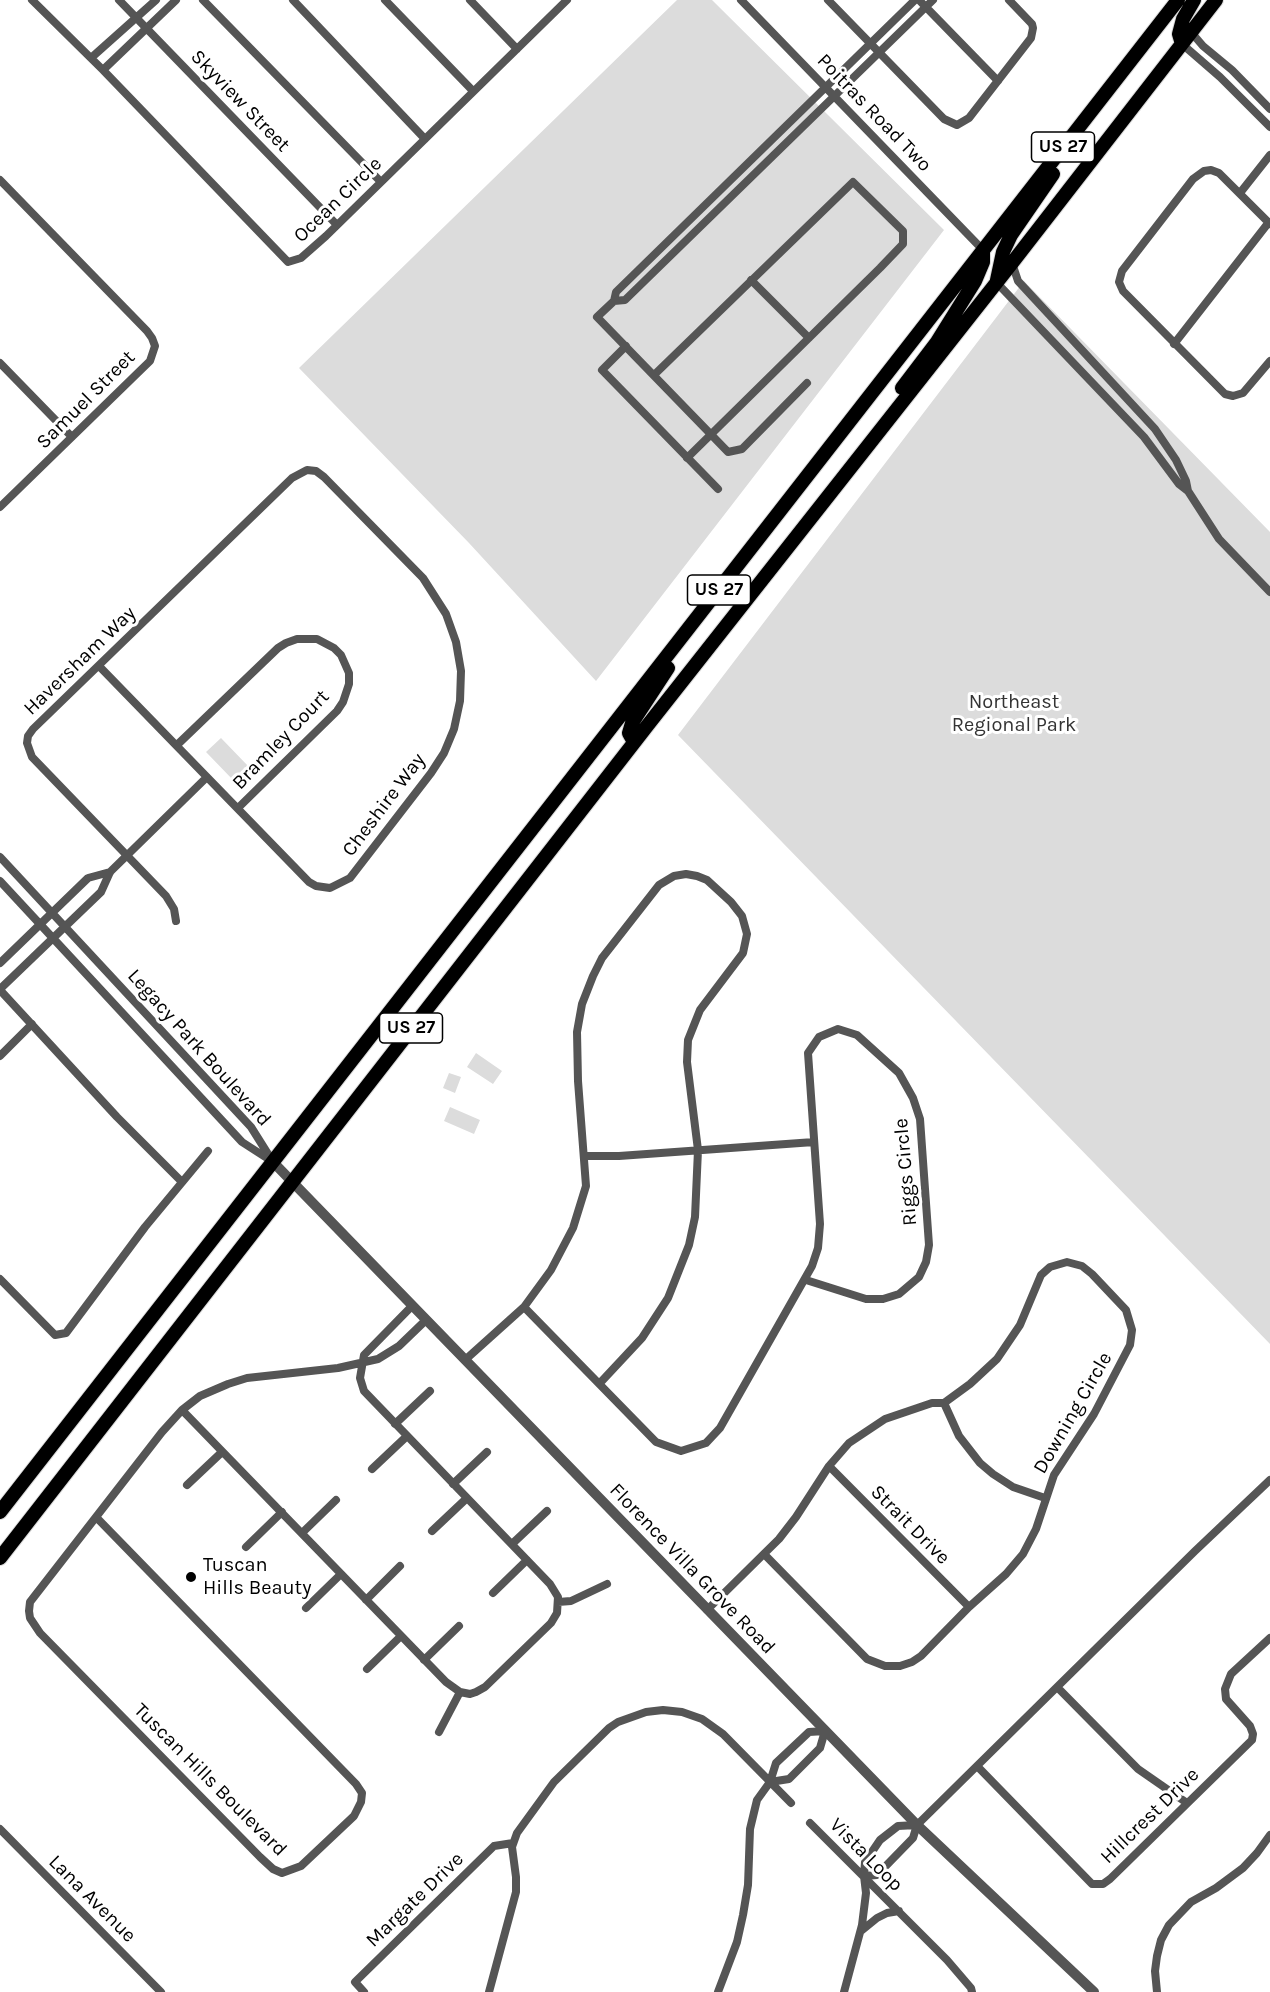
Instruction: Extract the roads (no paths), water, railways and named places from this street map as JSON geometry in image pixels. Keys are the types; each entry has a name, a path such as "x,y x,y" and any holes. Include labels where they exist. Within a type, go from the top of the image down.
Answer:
{"highway":[{"name":"US 27","path":"0,1512 1178,0"},
{"path":"1182,44 1179,34 1183,19 1194,0"},
{"name":"US 27","path":"0,1558 634,742 997,283 1216,0"},
{"path":"997,283 1003,252 1011,235 1054,171 1102,110 1112,85"},
{"path":"868,446 874,423 937,342 975,281 984,262 983,250"},
{"path":"634,742 629,733 635,718 674,659 713,607 726,582"}],"street":[{"name":"Ocean Circle","path":"32,0 103,70 288,262 301,258 337,225 564,1"},
{"name":"Skyview Street","path":"119,0 337,225"},
{"path":"91,58 156,0"},
{"path":"103,70 176,0"},
{"path":"203,0 381,182"},
{"path":"292,0 425,139"},
{"path":"385,0 473,92"},
{"path":"470,0 517,49"},
{"name":"Poitras Road Two","path":"741,0 983,250"},
{"path":"828,0 944,119 957,125 969,118 1033,33 1029,20 1009,0"},
{"path":"807,383 742,449 728,452 597,317 614,301 616,292 664,244 917,0 998,81"},
{"path":"614,301 625,300 933,0"},
{"path":"1191,32 1270,109"},
{"path":"1182,44 1220,77 1270,128"},
{"path":"1240,193 1270,155"},
{"path":"1174,344 1269,223 1219,173 1207,170 1193,179 1122,271 1119,282 1123,291 1174,344 1221,391 1229,395 1239,395 1247,390 1270,361"},
{"name":"Samuel Street","path":"0,180 147,331 155,346 150,361 0,507"},
{"path":"654,375 853,182 903,231 903,244 687,458"},
{"path":"664,244 674,253"},
{"path":"1012,263 1018,281 1155,429 1176,460 1188,491"},
{"path":"751,280 809,338"},
{"path":"997,283 1144,437 1179,484 1188,491 1219,539 1270,592"},
{"path":"626,346 602,370 718,489"},
{"path":"0,363 72,437"},
{"name":"Haversham Way","path":"176,921 174,909 166,896 32,757 27,743 33,729 292,478 308,470"},
{"name":"Cheshire Way","path":"99,666 309,882 323,888 338,885 350,878 431,773 450,741 458,715 462,686 459,656 452,628 439,600 423,578 324,477 316,471 308,470"},
{"name":"Bramley Court","path":"177,745 278,648 286,643 307,638 316,639 334,648 349,673 350,684 343,702 337,711 238,808"},
{"path":"182,1182 117,1117 0,989 101,892 110,872 207,777"},
{"name":"Legacy Park Boulevard","path":"0,857 251,1127 273,1162"},
{"path":"0,963 88,878 110,872"},
{"path":"465,1360 524,1307 551,1270 573,1228 586,1186 577,1042 579,1019 592,975 602,958 659,885 682,874 697,876 707,880 731,903 745,924 747,934 743,953 700,1010 688,1040 687,1062 699,1150 695,1217 689,1245 673,1288 642,1338 600,1383"},
{"name":"Legacy Park Boulevard","path":"0,881 242,1142 273,1162"},
{"path":"0,1056 32,1024"},
{"name":"Riggs Circle","path":"524,1307 656,1442 681,1450 706,1443 720,1428 812,1266 820,1235 808,1053 819,1036 838,1029 857,1035 899,1073 913,1098 920,1119 929,1245 926,1262 919,1277 899,1294 883,1299 866,1299 806,1280"},
{"path":"585,1156 619,1156 814,1142"},
{"path":"0,1279 55,1335 66,1333 145,1227 208,1152"},
{"name":"Florence Villa Grove Road","path":"273,1162 917,1825 1094,1992"},
{"name":"Downing Circle","path":"707,1610 765,1555 796,1517 829,1466 849,1443 877,1423 932,1403 944,1403 970,1384 1002,1352 1020,1325 1038,1281 1045,1270 1067,1262 1082,1266 1126,1310 1132,1324 1132,1339 1120,1367 1094,1414 1054,1475 1036,1529 1023,1554 1006,1574 969,1607 921,1656 912,1662 894,1667 876,1664 864,1656 765,1555"},
{"path":"182,1410 450,1686 459,1692 470,1694 485,1687 551,1623 557,1612 558,1602 554,1588 364,1391 360,1378 362,1361 368,1350 412,1306"},
{"name":"Tuscan Hills Boulevard","path":"96,1517 356,1784 362,1793 361,1802 354,1816 302,1866 282,1873 273,1869 40,1633 30,1618 30,1602 96,1517 162,1432 182,1410 209,1392 238,1380 256,1376 338,1368 378,1359 392,1351 426,1320"},
{"path":"395,1424 430,1391"},
{"path":"944,1403 958,1436 980,1463 1013,1486 1045,1498"},
{"path":"372,1469 407,1436"},
{"path":"187,1485 222,1452"},
{"path":"453,1484 487,1452"},
{"name":"Strait Drive","path":"829,1466 969,1607"},
{"path":"864,1876 877,1875 913,1838 917,1825 1270,1480"},
{"path":"432,1531 467,1498"},
{"path":"302,1533 336,1500"},
{"path":"512,1544 547,1511"},
{"path":"246,1547 282,1512"},
{"path":"494,1593 527,1560"},
{"path":"366,1600 400,1566"},
{"path":"306,1608 341,1574"},
{"path":"558,1602 572,1601 607,1584"},
{"path":"424,1660 459,1626"},
{"path":"366,1669 401,1636"},
{"name":"Hillcrest Drive","path":"978,1767 1092,1884 1096,1885 1110,1879 1252,1740 1253,1734 1250,1726 1226,1699 1225,1689 1231,1674 1270,1638"},
{"path":"1058,1688 1138,1769 1187,1803"},
{"path":"439,1732 459,1692"},
{"path":"489,1992 516,1893 513,1843 517,1833 535,1806 562,1773 609,1728 632,1716 646,1712 675,1711 702,1719 723,1734 790,1803"},
{"path":"718,1992 737,1942 743,1915 748,1885 749,1842 754,1808 762,1790 770,1782 776,1763 808,1732 825,1731 820,1748 789,1779 770,1782"},
{"name":"Vista Loop","path":"810,1823 947,1960 972,1992"},
{"path":"844,1992 861,1931 866,1893 865,1862 880,1840 898,1826 917,1825"},
{"name":"Lana Avenue","path":"0,1829 161,1992"},
{"path":"1157,1992 1155,1971 1157,1956 1161,1940 1169,1925 1191,1902 1216,1888 1243,1868 1270,1835"},
{"name":"Margate Drive","path":"364,1992 355,1982 494,1846 513,1843"},
{"name":"Vista Loop","path":"861,1931 877,1918 899,1911"}],"place":[{"name":"Tuscan Hills Beauty","path":"191,1577"}],"park label":[{"name":"Northeast Regional Park","path":"1014,714"}]}
